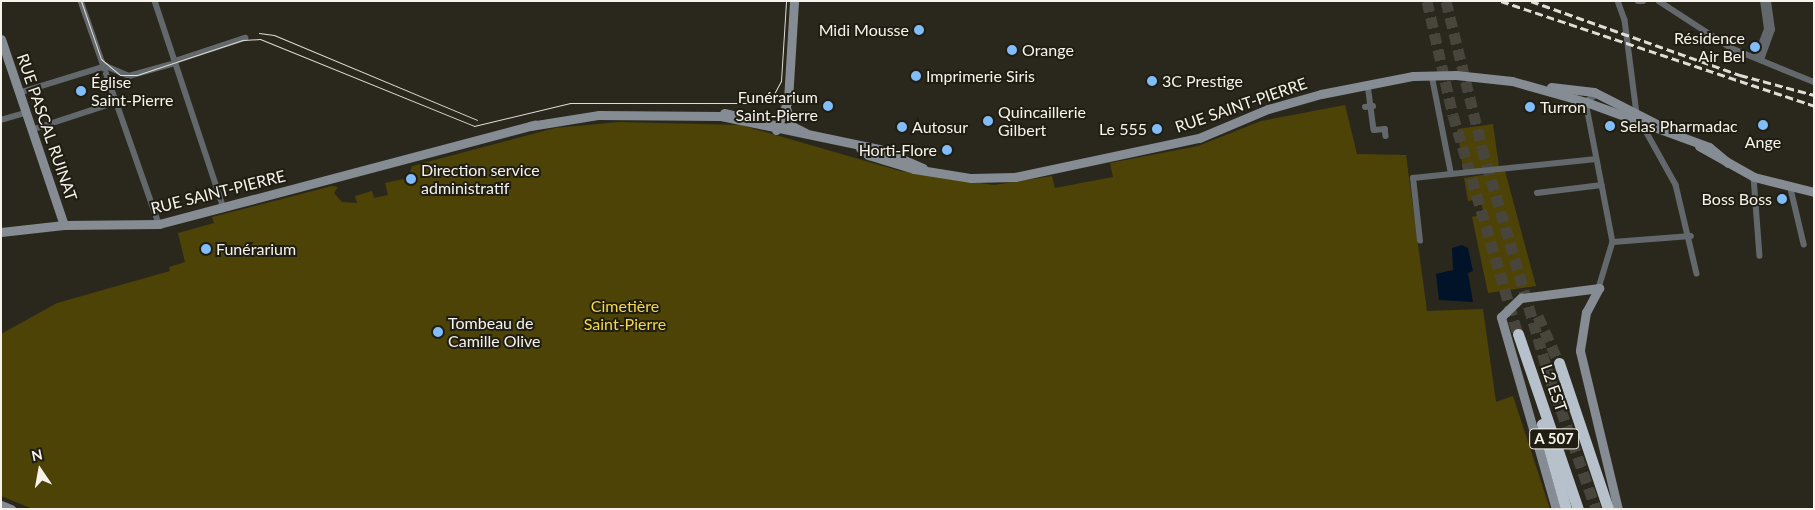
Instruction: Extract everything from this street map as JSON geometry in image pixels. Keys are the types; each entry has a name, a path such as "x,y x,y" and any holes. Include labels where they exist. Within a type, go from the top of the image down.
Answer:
{"highway":[{"name":"L2 EST","path":"1518,334 1578,509"},
{"path":"1559,363 1608,509"},
{"path":"1530,369 1566,509"}],"main road":[{"path":"777,127 786,106 794,1"},
{"name":"RUE PASCAL RUINAT","path":"1,39 64,225"},
{"name":"RUE SAINT-PIERRE","path":"1,232 64,225 159,224 535,125 599,114 703,115 777,127 798,136 860,148 868,155 926,170 971,178 1015,177 1198,138 1282,104 1368,84 1432,75 1491,77 1536,86 1600,95 1635,111 1684,139"},
{"name":"RUE SAINT-PIERRE","path":"1536,86 1586,102 1684,139"},
{"path":"786,106 792,126 817,139"},
{"path":"1684,139 1721,154 1728,163 1754,177 1791,189 1814,192"},
{"path":"1556,509 1501,317 1521,298 1599,288"},
{"path":"1599,288 1586,312 1580,351 1618,509"},
{"path":"1,505 10,509"}],"street":[{"path":"81,1 106,66 116,102 159,224"},
{"path":"155,1 224,208"},
{"path":"1638,1 1643,1"},
{"path":"1659,1 1714,38 1758,59 1814,82"},
{"path":"1758,59 1766,29 1763,1"},
{"path":"1758,59 1772,30 1768,1"},
{"path":"1620,2 1635,111 1676,185 1691,236 1697,274"},
{"path":"19,93 106,66 129,76 245,38"},
{"path":"1432,75 1451,172"},
{"path":"1368,84 1373,106 1371,130 1385,129 1386,136"},
{"path":"1599,288 1613,242 1586,102 1600,95"},
{"path":"31,130 116,102"},
{"path":"1365,107 1373,106"},
{"path":"1,120 25,113"},
{"path":"1420,241 1413,178 1451,172 1462,175 1596,159"},
{"path":"1754,177 1760,256"},
{"path":"1537,193 1602,185"},
{"path":"1791,189 1804,244"},
{"path":"1613,242 1691,236"}],"green space":[{"name":"Cimetière Saint-Pierre","path":"1345,105 1357,154 1406,155 1427,311 1483,309 1496,402 1513,396 1550,509 33,509 1,496 1,334 57,303 170,271 169,267 185,262 178,233 214,223 212,217 332,186 338,187 334,193 342,202 357,203 355,196 372,191 374,198 388,195 385,183 408,178 412,166 555,128 619,122 741,125 900,171 994,185 1052,176 1055,188 1113,177 1110,163 1198,146 1261,121"},
{"path":"1493,124 1499,168 1463,173 1457,129"},
{"path":"1505,171 1536,286 1488,293 1472,217 1484,214 1480,199 1468,201 1464,178"}],"water":[{"path":"1462,245 1468,248 1473,271 1468,273 1473,302 1439,300 1436,274 1453,270 1452,248"}],"tunnel":[{"path":"1427,1 1453,115 1518,334"},
{"path":"1446,1 1482,148 1550,379 1596,509"},
{"path":"1538,316 1559,363"}],"tram line":[{"path":"81,1 101,59 120,75 137,75 243,40 260,39 474,126 570,103 763,103 774,94 781,81 786,1"},
{"path":"259,33 274,35 477,120"}],"railway":[{"path":"1501,1 1814,106"},
{"path":"1531,1 1740,75 1814,95"}],"place":[{"name":"Midi Mousse","path":"919,30"},
{"name":"Résidence Air Bel","path":"1755,47"},
{"name":"Orange","path":"1012,50"},
{"name":"Imprimerie Siris","path":"916,76"},
{"name":"3C Prestige","path":"1152,81"},
{"name":"Église Saint-Pierre","path":"81,91"},
{"name":"Funérarium Saint-Pierre","path":"828,106"},
{"name":"Turron","path":"1530,107"},
{"name":"Quincaillerie Gilbert","path":"988,121"},
{"name":"Ange","path":"1763,125"},
{"name":"Selas Pharmadac","path":"1610,126"},
{"name":"Autosur","path":"902,127"},
{"name":"Le 555","path":"1157,129"},
{"name":"Horti-Flore","path":"947,150"},
{"name":"Direction service administratif","path":"411,179"},
{"name":"Boss Boss","path":"1782,199"},
{"name":"Funérarium","path":"206,249"},
{"name":"Tombeau de Camille Olive","path":"438,332"}]}
